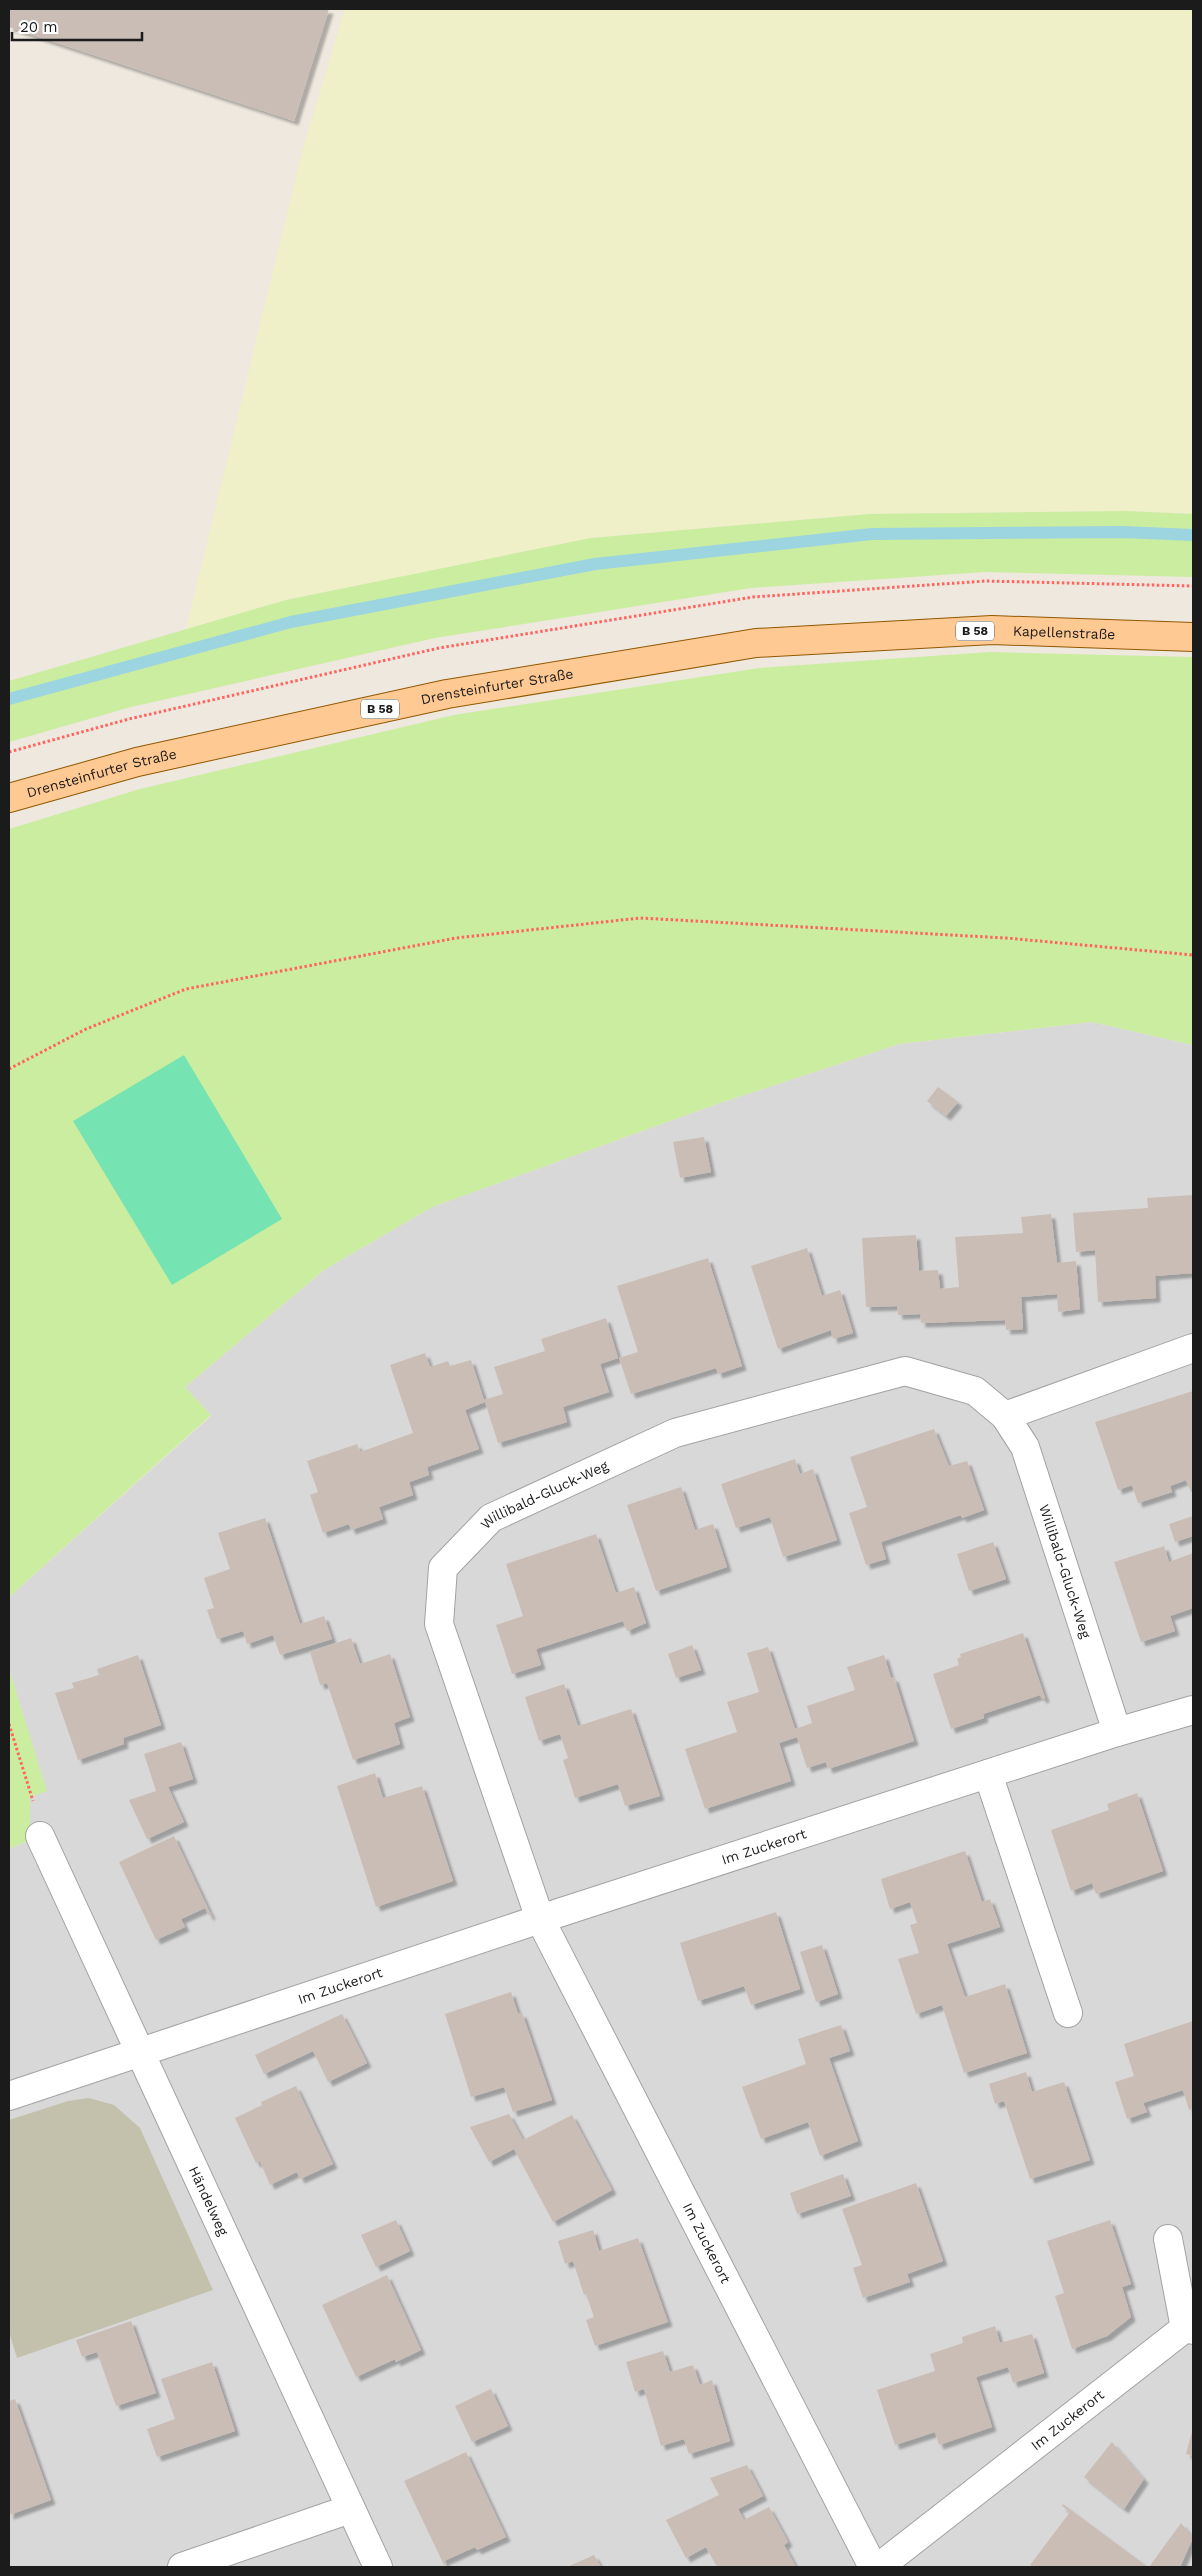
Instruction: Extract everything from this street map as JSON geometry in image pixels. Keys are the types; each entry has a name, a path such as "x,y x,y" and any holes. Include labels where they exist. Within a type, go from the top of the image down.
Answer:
{"main road":[{"name":"Kapellenstraße","path":"756,643 992,630 1193,637"},
{"name":"Drensteinfurter Straße","path":"9,798 137,762 447,694 756,643"}],"street":[{"path":"1005,1416 1193,1348"},
{"name":"Willibald-Gluck-Weg","path":"540,1920 439,1624 443,1568 491,1518 675,1433 905,1371 975,1391 1005,1416 1025,1447 1117,1732"},
{"name":"Im Zuckerort","path":"9,2096 540,1920 1117,1732 1193,1710"},
{"path":"988,1774 1068,2013"},
{"name":"Händelweg","path":"40,1836 378,2567"},
{"name":"Im Zuckerort","path":"540,1920 873,2567"},
{"name":"Im Zuckerort","path":"879,2567 1189,2329 1168,2239"},
{"path":"182,2567 350,2509"}],"path":[{"path":"9,1069 86,1029 186,989 456,938 640,918 1006,938 1193,955"},
{"path":"9,1724 31,1789 40,1836"}],"shaded area":[{"path":"1092,1022 1193,1045 1193,2567 9,2567 9,1849 30,1840 30,1797 46,1791 9,1669 9,1597 211,1416 185,1387 324,1270 432,1207 717,1104 899,1044"},
{"path":"89,2098 114,2105 140,2128 213,2290 17,2358 9,2332 9,2120 68,2101"}],"green space":[{"path":"345,9 1193,9 1193,514 1126,511 870,514 591,538 286,600 186,629 303,148"},
{"path":"1126,511 1193,514 1193,577 985,572 751,588 435,638 131,707 9,742 9,681 286,600 591,538 870,514"},
{"path":"990,652 1193,657 1193,1045 1092,1022 899,1044 717,1104 432,1207 324,1270 185,1387 211,1415 9,1597 9,829 140,789 454,715 759,668"},
{"path":"184,1055 282,1219 172,1285 73,1121"},
{"path":"9,1669 47,1791 30,1797 30,1840 9,1849"}],"building":[{"path":"9,9 329,9 294,121 9,27"},
{"path":"938,1087 958,1102 946,1116 927,1101"},
{"path":"704,1137 711,1172 680,1178 673,1142"},
{"path":"1193,1195 1193,1273 1155,1276 1156,1298 1098,1302 1095,1250 1076,1252 1073,1213 1148,1208 1147,1198"},
{"path":"1051,1214 1057,1263 1076,1261 1080,1309 1058,1312 1057,1294 1021,1297 1023,1329 1006,1330 1005,1320 921,1323 920,1314 898,1315 897,1306 866,1307 862,1238 916,1235 919,1271 938,1270 940,1289 959,1287 955,1237 1023,1233 1021,1217"},
{"path":"807,1248 822,1296 840,1290 853,1333 833,1339 831,1330 778,1349 751,1266"},
{"path":"708,1258 742,1366 718,1374 716,1368 631,1394 619,1358 638,1352 617,1286"},
{"path":"606,1318 618,1358 600,1364 609,1392 563,1407 567,1422 498,1443 485,1402 465,1410 479,1449 427,1467 429,1475 409,1482 413,1495 379,1507 383,1519 351,1530 349,1524 323,1533 310,1495 318,1492 307,1461 357,1444 360,1452 413,1433 390,1365 425,1353 430,1367 448,1361 450,1366 471,1360 484,1400 503,1394 494,1367 545,1351 541,1339"},
{"path":"1193,1391 1193,1492 1191,1492 1186,1480 1170,1486 1172,1492 1138,1503 1132,1485 1118,1490 1095,1422"},
{"path":"934,1429 949,1466 967,1461 984,1510 962,1518 961,1515 881,1542 886,1559 866,1565 849,1513 867,1507 850,1457"},
{"path":"795,1459 800,1474 813,1469 837,1540 783,1557 770,1517 736,1528 721,1484"},
{"path":"681,1487 695,1530 713,1524 727,1567 656,1591 627,1505"},
{"path":"1193,1516 1193,1536 1175,1542 1169,1524"},
{"path":"265,1518 300,1624 324,1616 332,1639 280,1655 273,1635 247,1644 243,1631 217,1639 207,1610 214,1608 204,1578 230,1569 218,1533"},
{"path":"596,1534 616,1593 634,1587 646,1623 627,1631 623,1621 536,1649 541,1665 512,1674 496,1625 523,1616 506,1564"},
{"path":"993,1542 1006,1579 969,1591 957,1554"},
{"path":"1164,1546 1169,1562 1193,1553 1193,1608 1170,1616 1175,1631 1141,1642 1114,1562"},
{"path":"1023,1633 1045,1698 1042,1699 1040,1695 983,1714 984,1718 951,1729 933,1674 959,1665 957,1659 961,1657 960,1654"},
{"path":"351,1638 360,1664 390,1654 410,1717 394,1723 400,1744 353,1760 327,1683 320,1685 310,1652"},
{"path":"692,1645 701,1670 676,1678 668,1654"},
{"path":"768,1647 795,1729 812,1723 807,1706 855,1690 847,1667 884,1655 891,1678 894,1677 914,1741 828,1769 826,1762 807,1768 797,1737 779,1743 791,1781 705,1809 685,1749 737,1732 727,1702 759,1692 747,1653"},
{"path":"138,1655 161,1725 123,1738 124,1744 78,1760 55,1693 74,1688 72,1683 99,1675 97,1669"},
{"path":"564,1684 578,1726 631,1709 660,1796 625,1806 618,1784 575,1798 563,1760 568,1758 560,1734 539,1741 525,1697"},
{"path":"181,1742 193,1779 168,1787 184,1822 147,1839 129,1800 156,1791 144,1754"},
{"path":"375,1773 383,1798 422,1786 453,1881 376,1907 337,1786"},
{"path":"1137,1793 1163,1871 1096,1894 1092,1883 1071,1891 1051,1830 1109,1810 1107,1804"},
{"path":"174,1836 211,1915 209,1916 205,1908 181,1919 185,1927 156,1940 119,1862"},
{"path":"965,1851 982,1902 990,1899 1000,1927 947,1944 965,1997 1005,1984 1027,2053 964,2073 942,2005 916,2014 898,1959 919,1953 910,1925 917,1923 910,1902 890,1909 881,1879"},
{"path":"776,1912 800,1989 751,2005 744,1986 698,2001 680,1943"},
{"path":"822,1945 838,1994 816,2002 800,1952"},
{"path":"511,1992 518,2014 522,2013 552,2100 513,2112 504,2087 471,2097 445,2014"},
{"path":"342,2014 367,2063 328,2082 313,2051 264,2074 255,2055"},
{"path":"1193,2021 1193,2108 1189,2110 1183,2090 1143,2103 1147,2112 1127,2119 1115,2082 1134,2076 1124,2044"},
{"path":"841,2025 850,2051 829,2058 858,2141 820,2156 808,2122 761,2139 742,2087 806,2064 798,2039"},
{"path":"1026,2072 1032,2092 1064,2082 1090,2160 1030,2179 1004,2101 995,2104 989,2084"},
{"path":"296,2086 333,2164 300,2179 297,2172 270,2185 260,2161 256,2163 235,2118 262,2105 261,2102"},
{"path":"509,2114 523,2140 572,2115 612,2190 553,2222 514,2149 489,2162 470,2127"},
{"path":"843,2174 851,2196 797,2214 790,2193"},
{"path":"916,2183 943,2261 907,2274 910,2282 863,2298 853,2268 862,2265 842,2209"},
{"path":"396,2220 410,2251 376,2267 361,2235"},
{"path":"1110,2220 1131,2284 1122,2287 1131,2317 1107,2336 1072,2349 1055,2296 1064,2293 1047,2241"},
{"path":"593,2230 599,2251 638,2238 668,2322 595,2346 586,2320 594,2317 586,2294 584,2295 573,2261 565,2264 558,2241"},
{"path":"387,2275 421,2350 396,2362 395,2359 356,2377 322,2305"},
{"path":"131,2321 156,2393 116,2406 97,2352 82,2357 76,2340"},
{"path":"995,2326 1000,2343 1032,2334 1044,2373 1013,2383 1008,2367 976,2377 992,2427 939,2445 935,2432 895,2445 877,2390 935,2371 930,2354 963,2343 962,2337"},
{"path":"663,2351 670,2372 693,2365 700,2385 712,2380 730,2441 689,2454 684,2439 661,2446 644,2389 635,2392 626,2362"},
{"path":"212,2362 235,2431 157,2457 147,2429 175,2419 161,2379"},
{"path":"491,2389 508,2426 472,2442 455,2406"},
{"path":"15,2399 51,2500 9,2515 9,2401"},
{"path":"1193,2428 1193,2456 1186,2454"},
{"path":"1112,2442 1144,2479 1124,2509 1084,2477"},
{"path":"466,2452 506,2537 477,2550 475,2547 444,2561 446,2565 444,2565 404,2481"},
{"path":"747,2465 763,2496 738,2509 744,2520 769,2507 788,2542 784,2545 796,2567 717,2567 706,2547 686,2558 666,2520 719,2495 710,2478"},
{"path":"1063,2504 1148,2567 1034,2567 1030,2565 1070,2512 1062,2506"},
{"path":"1181,2523 1193,2538 1180,2567 1149,2567"},
{"path":"594,2555 601,2567 567,2567"}],"waterway":[{"path":"9,699 291,622 595,564 872,534 1122,532 1193,535"}]}
